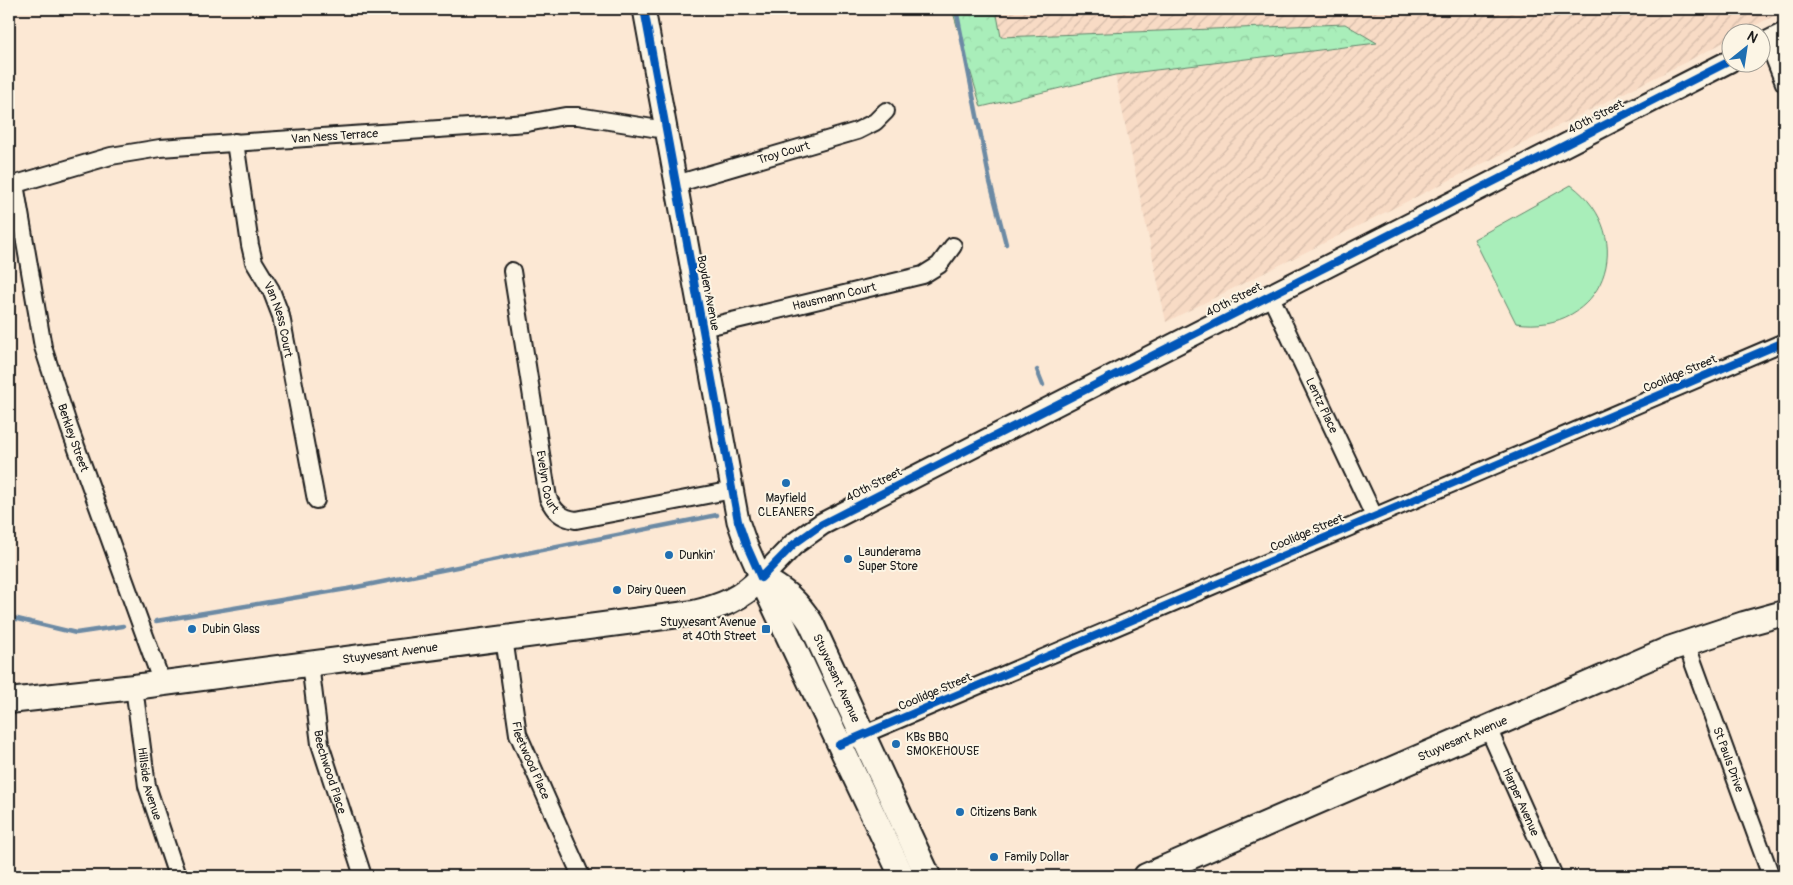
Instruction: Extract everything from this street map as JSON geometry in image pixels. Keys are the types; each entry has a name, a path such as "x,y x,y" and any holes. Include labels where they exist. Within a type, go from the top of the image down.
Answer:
{"main road":[{"name":"Stuyvesant Avenue","path":"9,701 134,687 694,613 730,602 742,595 761,578"},
{"name":"Stuyvesant Avenue","path":"761,578 784,591 803,610 816,633 928,876"},
{"name":"Stuyvesant Avenue","path":"761,578 902,876"},
{"name":"Stuyvesant Avenue","path":"1146,876 1686,643 1784,613"}],"street":[{"name":"Boyden Avenue","path":"644,9 732,490 741,533 761,578"},
{"path":"1771,41 1784,83"},
{"name":"40th Street","path":"761,578 794,544 822,524 1720,66"},
{"name":"Troy Court","path":"676,184 857,132 875,122 886,111"},
{"name":"Van Ness Terrace","path":"12,185 111,156 160,148 527,123 565,116 578,116 665,130"},
{"name":"Van Ness Court","path":"235,142 250,245 254,262 270,290 281,316 316,500"},
{"name":"Berkley Street","path":"12,185 43,348 69,427 162,683"},
{"name":"Hausmann Court","path":"703,328 923,275 939,265 953,246"},
{"name":"Evelyn Court","path":"512,271 548,498 552,507 559,514 568,519 576,520 732,490"},
{"name":"Lentz Place","path":"1270,295 1374,516"},
{"name":"Coolidge Street","path":"839,745 1784,342"},
{"name":"Fleetwood Place","path":"504,638 518,734 581,876"},
{"name":"St Pauls Drive","path":"1686,643 1771,876"},
{"name":"Beechwood Place","path":"310,664 320,744 363,876"},
{"name":"Hillside Avenue","path":"134,687 147,786 177,876"},
{"name":"Harper Avenue","path":"1488,728 1554,876"}],"shaded area":[{"path":"996,9 1784,9 1784,11 1762,22 1720,22 1720,44 1166,322 1115,75 1376,43 1345,24 1001,37"}],"green space":[{"path":"952,9 996,9 1001,37 1345,24 1377,43 1115,75 981,107"},
{"path":"1571,185 1592,206 1604,230 1607,255 1602,278 1590,299 1571,314 1546,323 1516,323 1474,239"}],"waterway":[{"path":"956,9 990,182 1006,244"},
{"path":"1037,370 1043,385"},
{"path":"156,621 347,589 717,515"},
{"path":"9,617 76,633 123,626"}],"cycle path":[{"path":"644,9 738,521 761,578 794,544 822,524 1720,66"},
{"path":"839,745 1784,342"}],"place":[{"name":"Mayfield CLEANERS","path":"786,483"},
{"name":"Dunkin'","path":"669,555"},
{"name":"Launderama Super Store","path":"848,559"},
{"name":"Dairy Queen","path":"617,590"},
{"name":"Dubin Glass","path":"192,629"},
{"name":"Stuyvesant Avenue at 40th Street","path":"766,629"},
{"name":"KBs BBQ SMOKEHOUSE","path":"896,744"},
{"name":"Citizens Bank","path":"960,812"},
{"name":"Family Dollar","path":"994,857"}]}
